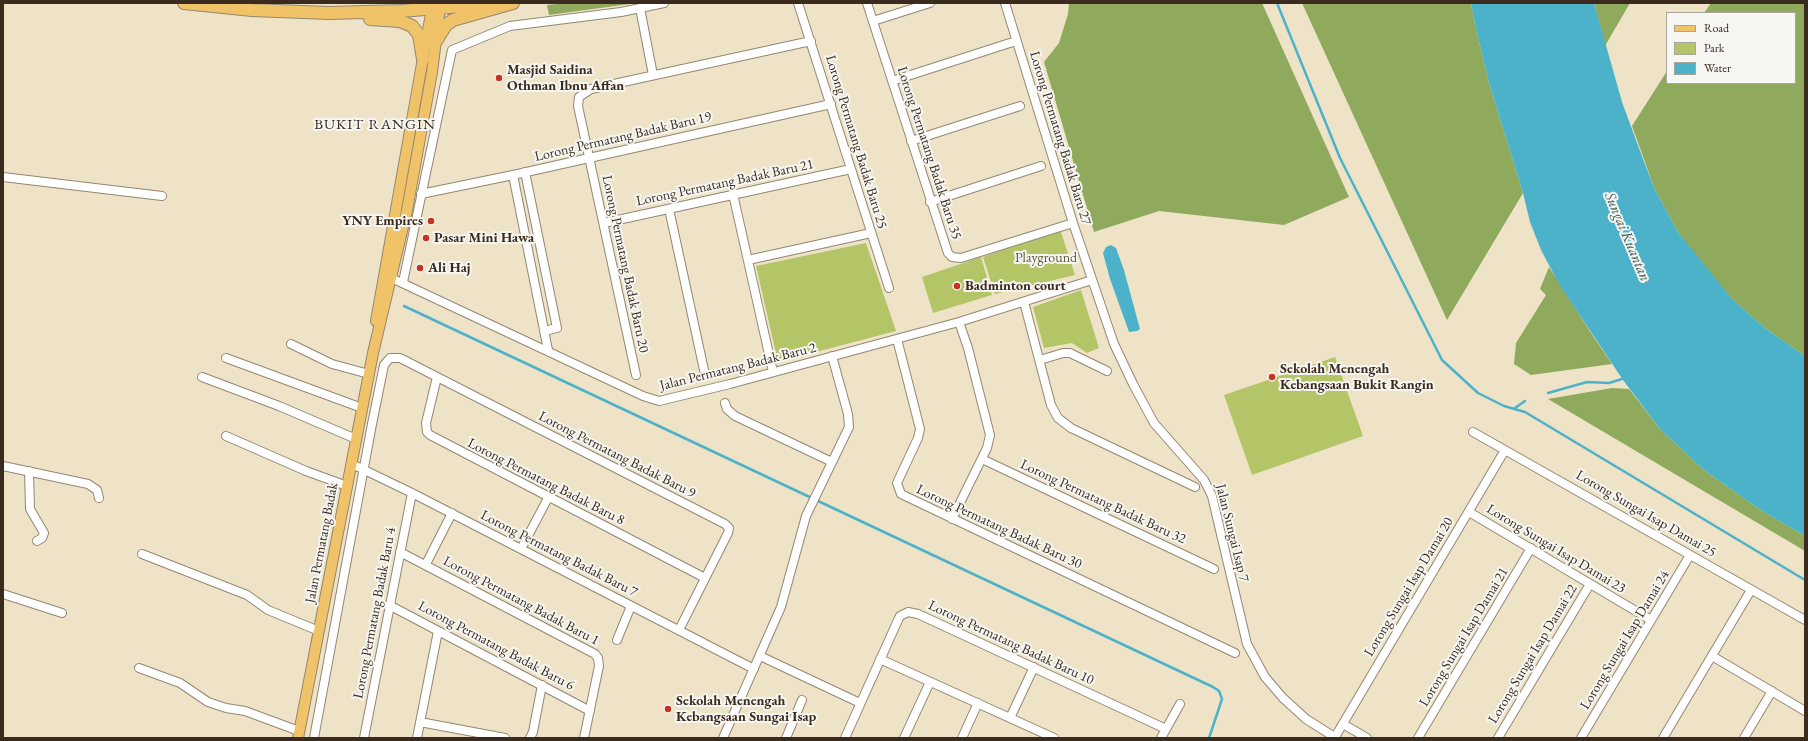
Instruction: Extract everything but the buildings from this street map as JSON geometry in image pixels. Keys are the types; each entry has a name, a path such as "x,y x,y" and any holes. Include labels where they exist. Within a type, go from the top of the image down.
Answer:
{"highway":[{"path":"184,3 252,10 329,12 498,3"},
{"path":"436,41 446,25 453,20 513,3"},
{"path":"329,12 360,18 406,23 416,30 419,35 423,58"}],"main road":[{"name":"Jalan Permatang Badak","path":"388,276 407,210 436,41 436,6"},
{"name":"Jalan Permatang Badak","path":"298,735 388,276 423,58 436,6"}],"street":[{"path":"403,282 452,50 510,26 640,8 664,3"},
{"name":"Lorong Permatang Badak Baru 25","path":"798,3 889,288"},
{"name":"Lorong Permatang Badak Baru 35","path":"867,3 945,248 952,257 961,258 1073,223"},
{"path":"873,21 930,3"},
{"name":"Lorong Permatang Badak Baru 27","path":"1005,3 1092,280"},
{"path":"640,8 653,75"},
{"name":"Lorong Permatang Badak Baru 20","path":"636,375 578,106 580,97 591,89 811,41"},
{"path":"892,81 1016,41"},
{"name":"Lorong Permatang Badak Baru 19","path":"421,194 513,175 830,104"},
{"path":"911,141 1020,106"},
{"path":"930,202 1041,166"},
{"name":"Lorong Permatang Badak Baru 21","path":"604,223 851,169"},
{"path":"525,172 557,328 544,331"},
{"path":"513,175 548,350"},
{"path":"3,178 162,196"},
{"path":"733,194 773,372"},
{"path":"669,209 704,370"},
{"path":"748,260 871,233"},
{"name":"Jalan Permatang Badak Baru 2","path":"388,276 643,396 659,401 959,322 1092,280"},
{"name":"Jalan Sungai Isap 7","path":"1092,280 1114,344 1148,414 1161,432 1204,480 1209,488 1242,629 1255,660 1273,688 1294,709 1336,738"},
{"path":"1024,302 1051,405 1058,418 1063,423 1195,487"},
{"path":"952,519 990,442 989,429 968,348 959,322"},
{"name":"Lorong Permatang Badak Baru 30","path":"897,339 920,429 918,438 898,479 897,487 901,494 1235,653"},
{"path":"291,344 332,364 369,374"},
{"path":"1040,360 1063,353 1070,353 1106,370"},
{"path":"723,738 782,608 802,527 847,432 849,420 832,356"},
{"path":"226,358 362,408"},
{"name":"Lorong Permatang Badak Baru 9","path":"363,470 384,365 390,358 400,358 725,524 729,528 728,533 679,630"},
{"path":"202,377 279,406 356,439"},
{"name":"Lorong Permatang Badak Baru 8","path":"437,377 426,423 427,432 435,439 705,578"},
{"path":"725,403 727,409 735,416 832,462"},
{"name":"Lorong Sungai Isap Damai 25","path":"1473,432 1805,620"},
{"path":"226,436 306,471 347,486"},
{"name":"Lorong Sungai Isap Damai 20","path":"1336,738 1505,450"},
{"name":"Lorong Permatang Badak Baru 32","path":"982,459 1214,569"},
{"name":"Lorong Permatang Badak Baru 7","path":"352,464 452,513 754,669"},
{"path":"3,466 88,484 97,490 98,498"},
{"path":"314,738 363,470"},
{"path":"29,471 30,509 44,533 42,538 37,541"},
{"name":"Lorong Permatang Badak Baru 4","path":"364,738 412,493"},
{"path":"521,549 548,498"},
{"name":"Lorong Sungai Isap Damai 23","path":"1468,512 1651,620"},
{"path":"426,564 452,513"},
{"name":"Lorong Sungai Isap Damai 21","path":"1418,738 1531,548"},
{"name":"Lorong Permatang Badak Baru 1","path":"400,552 426,564 595,654 598,658 599,666 584,738"},
{"path":"142,554 247,595 268,610 319,631"},
{"name":"Lorong Sungai Isap Damai 24","path":"1581,738 1690,555"},
{"name":"Lorong Sungai Isap Damai 22","path":"1498,738 1590,584"},
{"path":"1663,738 1751,590"},
{"path":"3,594 62,614"},
{"name":"Lorong Permatang Badak Baru 6","path":"389,606 590,711"},
{"path":"617,640 631,606"},
{"name":"Lorong Permatang Badak Baru 10","path":"844,738 900,616 908,612 918,614 1166,729"},
{"path":"417,738 438,631"},
{"path":"760,656 860,703"},
{"path":"1712,656 1805,711"},
{"path":"880,660 1054,738"},
{"path":"139,668 177,681 208,702 253,714 298,735"},
{"path":"1010,718 1034,668"},
{"path":"904,738 930,682"},
{"path":"530,738 542,686"},
{"path":"1744,738 1772,691"},
{"path":"786,738 802,700"},
{"path":"962,738 978,703"},
{"path":"1161,738 1180,704"},
{"path":"420,722 505,738"},
{"path":"1343,724 1367,738"}],"green space":[{"path":"567,3 637,3 549,15 547,5"},
{"path":"1069,3 1262,3 1349,197 1284,225 1159,211 1094,232 1044,62 1059,43 1068,14"},
{"path":"1302,3 1471,3 1489,83 1523,193 1447,320"},
{"path":"1594,3 1630,3 1605,46 1595,6"},
{"path":"1711,3 1805,3 1805,356 1765,328 1732,299 1702,264 1678,232 1655,190 1632,126 1666,73 1666,84 1796,84 1796,12 1705,12"},
{"name":"Playground","path":"1060,229 1075,275 995,294 983,257"},
{"path":"866,243 896,331 778,362 756,266"},
{"name":"Badminton court","path":"981,257 992,295 933,313 922,277"},
{"path":"1549,267 1612,364 1531,375 1514,364 1516,343 1546,295 1540,289"},
{"name":"Playground","path":"1081,290 1099,348 1087,353 1072,343 1044,348 1033,307"},
{"path":"1335,357 1363,436 1252,475 1224,395"},
{"path":"1612,388 1629,389 1660,429 1704,470 1759,509 1805,536 1805,551 1548,399"}],"water":[{"name":"Sungai Kuantan","path":"1471,3 1594,3 1622,102 1655,190 1678,232 1732,299 1765,328 1805,356 1805,536 1759,509 1704,470 1660,429 1623,380 1559,284 1541,250 1530,222 1523,193 1489,83"},
{"path":"1111,245 1116,248 1124,270 1140,329 1137,331 1129,332 1110,279 1103,253 1106,247"}],"waterway":[{"path":"1277,3 1340,158 1442,360 1478,393 1504,406 1525,412 1805,580"},
{"path":"404,306 1213,687 1219,691 1222,699 1209,738"},
{"path":"1548,393 1587,382 1609,383 1625,378"},
{"path":"1515,408 1525,401"}],"place":[{"name":"Masjid Saidina Othman Ibnu Affan","path":"499,78"},
{"name":"YNY Empires","path":"431,221"},
{"name":"Pasar Mini Hawa","path":"426,238"},
{"name":"Ali Haj","path":"420,268"},
{"name":"Badminton court","path":"957,286"},
{"name":"Sekolah Menengah Kebangsaan Bukit Rangin","path":"1272,377"},
{"name":"Sekolah Menengah Kebangsaan Sungai Isap","path":"668,709"}],"district":[{"name":"BUKIT RANGIN","path":"375,125"}]}
